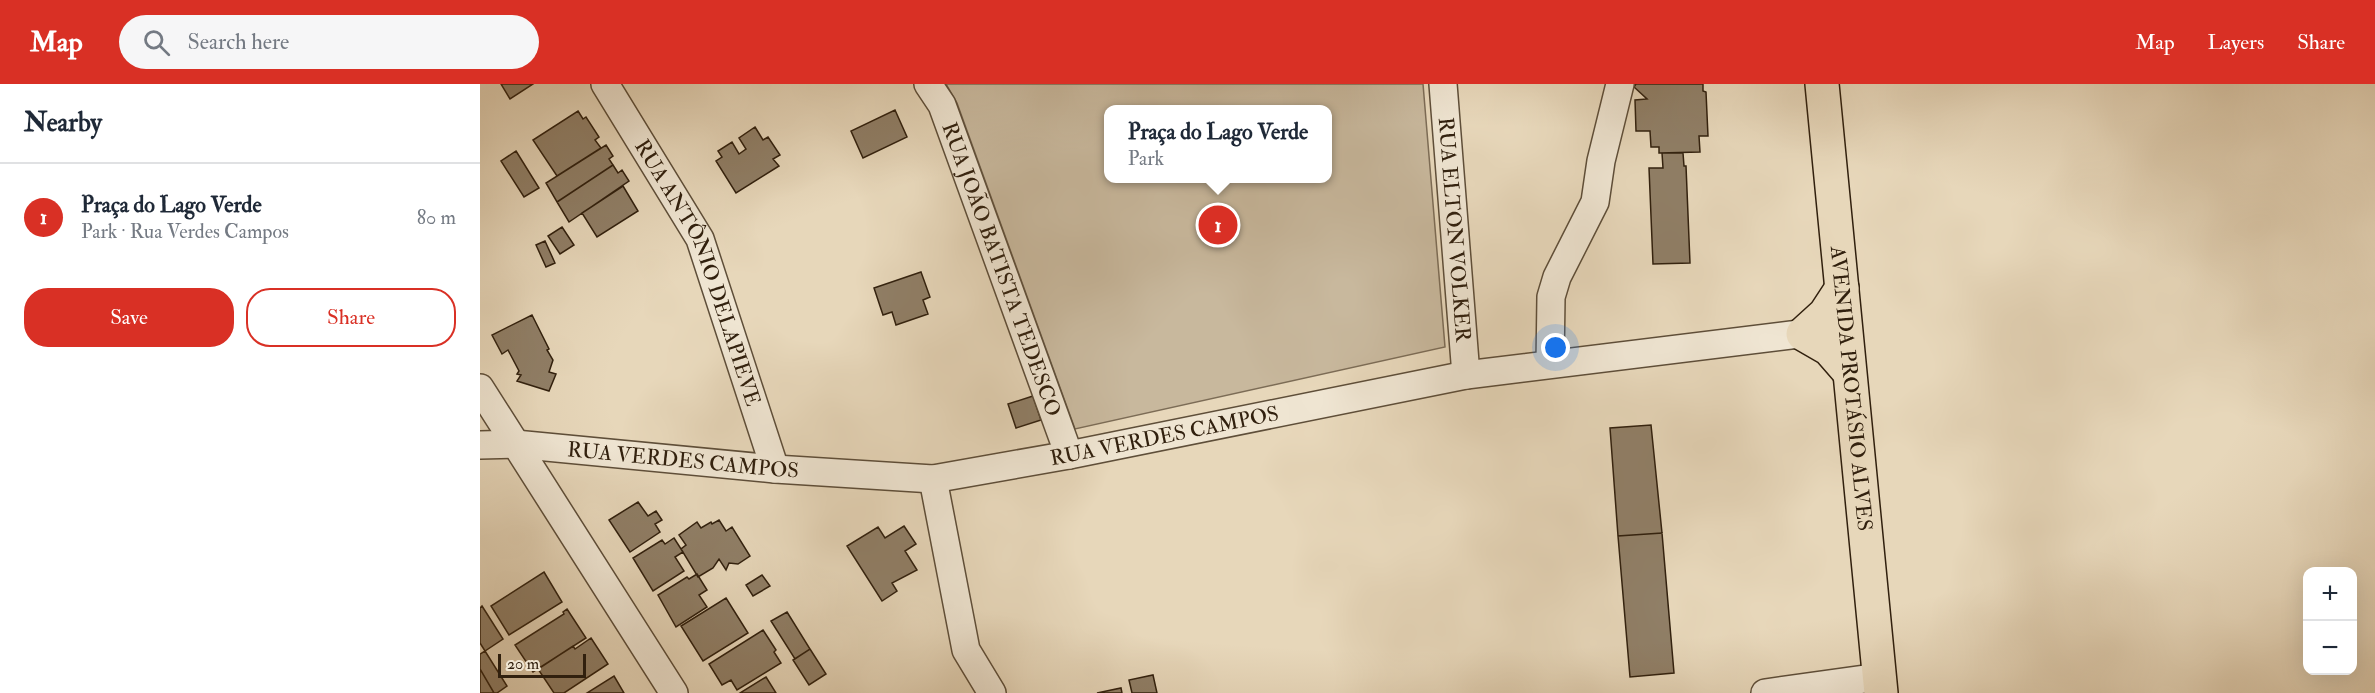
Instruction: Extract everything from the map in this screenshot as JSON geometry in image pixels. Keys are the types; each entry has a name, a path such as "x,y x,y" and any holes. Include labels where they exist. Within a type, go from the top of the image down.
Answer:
{"main road":[{"name":"AVENIDA PROTÁSIO ALVES","path":"1822,84 1880,685"},
{"path":"1842,288 1825,314 1803,334 1829,350 1850,372"}],"street":[{"name":"RUA ANTÔNIO DELAPIEVE","path":"605,84 700,239 775,469"},
{"name":"RUA JOÃO BATISTA TEDESCO","path":"928,84 942,105 1069,455"},
{"name":"RUA ELTON VOLKER","path":"1443,84 1466,375"},
{"path":"1550,364 1551,297 1557,278 1595,202 1601,161 1620,84"},
{"name":"RUA VERDES CAMPOS","path":"480,446 515,444 775,469 933,478 1069,455 1466,375 1845,328"},
{"path":"480,388 674,693"},
{"path":"933,478 966,651 992,693"},
{"path":"1765,693 1880,685"}],"shaded area":[{"path":"946,84 1423,84 1445,347 1075,429 957,103"}],"building":[{"path":"501,84 533,84 510,99"},
{"path":"1636,84 1703,84 1703,91 1706,92 1708,136 1699,136 1700,152 1659,153 1659,147 1651,147 1650,131 1636,131 1635,100 1647,99 1634,87"},
{"path":"895,110 907,137 863,158 851,131"},
{"path":"578,111 583,119 586,117 599,137 595,140 601,148 557,176 533,140"},
{"path":"755,127 763,140 768,137 780,155 773,159 779,166 736,193 716,161 722,157 718,151 732,142 739,154 746,149 739,138"},
{"path":"606,145 613,156 609,159 613,165 557,202 546,183"},
{"path":"516,151 539,188 524,197 501,161"},
{"path":"1662,153 1683,153 1684,166 1686,166 1690,263 1653,264 1649,168 1663,168"},
{"path":"613,165 618,173 622,170 629,181 569,222 557,202"},
{"path":"623,186 638,211 597,237 582,213"},
{"path":"562,227 574,245 560,254 548,236"},
{"path":"545,241 555,263 546,267 536,245"},
{"path":"921,272 930,297 923,300 928,314 896,325 892,312 883,315 874,288"},
{"path":"532,315 553,360 549,372 556,374 549,391 517,381 521,375 517,374 519,371 508,350 502,354 492,335"},
{"path":"1033,396 1041,420 1016,428 1008,404"},
{"path":"1651,425 1662,533 1618,536 1610,428"},
{"path":"638,502 648,516 656,511 662,520 655,524 660,532 630,552 609,520"},
{"path":"719,520 726,531 732,527 750,556 738,564 729,563 726,570 719,559 713,568 698,577 681,549 686,545 679,535 697,522 701,528"},
{"path":"904,526 916,544 905,551 917,570 892,583 897,591 882,601 847,546 878,527 885,538"},
{"path":"1662,533 1674,673 1630,677 1618,536"},
{"path":"674,538 683,552 675,557 684,571 653,591 633,558 662,540 665,544"},
{"path":"544,572 562,602 509,635 491,606"},
{"path":"697,574 707,590 699,595 707,607 676,627 658,595 687,577 689,579"},
{"path":"762,575 770,586 753,596 746,585"},
{"path":"726,598 748,633 703,661 681,626"},
{"path":"482,606 503,639 485,651 480,643 480,608"},
{"path":"567,609 586,638 533,672 515,645 564,614 563,612"},
{"path":"787,612 810,649 795,659 771,621"},
{"path":"763,630 776,650 774,652 781,663 737,690 731,680 722,685 709,664"},
{"path":"591,638 608,664 564,693 554,693 538,669 573,646 575,649"},
{"path":"810,649 826,674 809,685 793,660"},
{"path":"485,651 507,686 497,693 494,693 480,669 480,654"},
{"path":"480,669 494,693 480,693"},
{"path":"1153,675 1157,693 1132,693 1129,680"},
{"path":"614,676 624,693 587,693"},
{"path":"766,677 776,693 740,693"},
{"path":"1121,688 1122,693 1097,693"}],"place":[{"name":"Praça do Lago Verde","path":"1218,225"}]}
